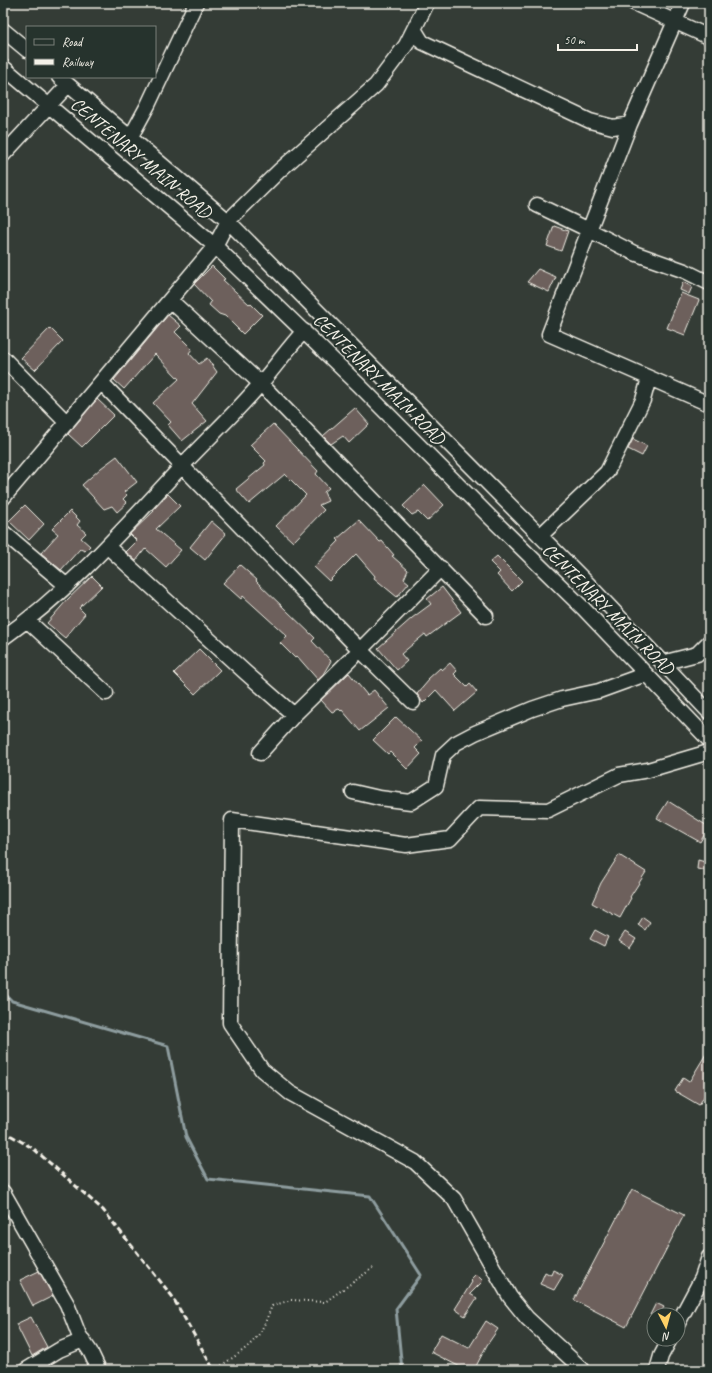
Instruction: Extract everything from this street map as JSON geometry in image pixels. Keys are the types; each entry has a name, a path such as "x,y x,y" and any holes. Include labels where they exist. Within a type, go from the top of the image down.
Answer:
{"street":[{"path":"130,138 148,105 196,3"},
{"path":"3,498 215,246 228,221 280,170 376,85 406,45 427,3"},
{"path":"634,3 709,37"},
{"path":"683,3 630,124 549,334 709,404"},
{"path":"414,29 422,42 590,121 613,127 630,124"},
{"path":"3,30 26,49"},
{"name":"CENTENARY MAIN ROAD","path":"3,67 215,246 359,385 583,608 709,740"},
{"path":"3,155 49,105 63,81"},
{"name":"CENTENARY MAIN ROAD","path":"63,81 228,221 598,595 709,712"},
{"path":"537,205 634,253 685,271 709,283"},
{"path":"170,300 261,384 486,616"},
{"path":"3,638 28,621 108,547 183,465 261,384 304,331"},
{"path":"3,358 67,423"},
{"path":"540,536 607,472 643,400 649,378"},
{"path":"102,382 360,650 413,702"},
{"path":"3,532 67,586"},
{"path":"108,547 294,715"},
{"path":"260,754 294,715 441,568"},
{"path":"583,608 598,595"},
{"path":"28,621 106,693"},
{"path":"662,663 697,654 709,642"},
{"path":"353,792 379,798 411,802 436,786 443,755 456,743 475,733 562,699 599,691 646,674"},
{"path":"583,1370 527,1318 510,1297 454,1200 414,1162 290,1093 262,1070 230,1023 232,820 406,845 450,839 479,808 548,810 618,775 648,770 709,752"},
{"path":"3,1192 67,1304 79,1334 90,1351 99,1370"},
{"path":"686,1308 702,1278 709,1257"},
{"path":"26,1370 59,1350 83,1340"},
{"path":"657,1370 661,1356 666,1347"}],"path":[{"path":"215,1370 256,1339 272,1306 291,1300 325,1302 373,1268"}],"building":[{"path":"554,226 568,231 561,251 547,246"},
{"path":"212,266 225,279 223,280 262,315 243,334 225,316 219,314 209,305 211,302 194,284"},
{"path":"538,269 556,277 549,292 527,282"},
{"path":"683,282 692,287 689,294 680,290"},
{"path":"681,293 699,300 685,335 667,328"},
{"path":"168,315 181,326 175,332 192,349 189,353 199,364 207,358 217,372 192,404 207,421 182,441 168,425 171,422 153,403 179,379 155,354 124,389 114,380"},
{"path":"50,328 63,341 35,370 21,358"},
{"path":"97,399 114,415 82,447 68,434"},
{"path":"355,408 369,424 349,443 343,436 331,444 323,436"},
{"path":"273,424 318,471 316,474 329,488 324,492 328,501 319,505 324,510 293,542 276,526 306,495 285,474 249,504 236,489 265,465 264,463 266,461 250,445"},
{"path":"633,439 647,446 642,456 628,449"},
{"path":"117,456 137,482 124,492 127,495 123,499 127,503 117,512 112,506 104,509 82,485"},
{"path":"425,485 444,505 427,521 418,512 412,515 403,506"},
{"path":"168,494 180,506 156,529 181,550 166,567 146,549 136,561 126,552 137,541 130,534 154,511 153,510"},
{"path":"25,505 44,524 29,540 9,521"},
{"path":"70,511 80,521 77,525 86,533 81,538 90,546 85,551 80,549 61,570 41,553 58,534 52,529"},
{"path":"359,520 380,542 382,541 394,555 392,556 408,570 404,579 409,583 397,597 374,578 375,576 356,554 329,581 314,567 339,541 337,539"},
{"path":"211,521 226,534 205,560 190,547"},
{"path":"497,556 522,581 512,591 497,575 500,572 490,562"},
{"path":"240,565 315,638 312,641 331,661 318,680 297,656 295,658 280,643 287,636 243,596 241,599 223,583"},
{"path":"92,576 102,586 79,608 85,614 65,638 47,623 67,600"},
{"path":"442,587 461,612 427,637 425,634 401,654 407,661 397,670 378,648 412,618 431,604 427,599"},
{"path":"199,649 220,670 195,694 174,673"},
{"path":"450,663 457,671 454,674 467,687 470,684 477,692 455,711 436,690 423,703 417,694 429,680 428,679 440,668 442,670"},
{"path":"349,673 367,695 374,690 389,708 360,731 342,710 341,711 339,709 332,712 321,700"},
{"path":"396,717 422,741 415,748 421,754 407,769 390,752 388,754 373,740"},
{"path":"668,801 709,827 700,842 657,818"},
{"path":"619,855 646,872 630,897 631,898 620,918 592,903 601,883"},
{"path":"698,860 709,863 709,871 697,869"},
{"path":"643,917 650,922 645,930 638,925"},
{"path":"595,930 608,937 604,946 590,939"},
{"path":"625,932 636,939 630,948 619,941"},
{"path":"709,1049 709,1097 705,1095 699,1105 675,1091 683,1078 689,1082"},
{"path":"632,1189 684,1215 626,1327 574,1300"},
{"path":"553,1270 563,1275 554,1290 540,1284 545,1272 551,1275"},
{"path":"39,1271 53,1296 33,1306 20,1280"},
{"path":"476,1274 483,1281 470,1294 477,1298 465,1316 455,1309 472,1282 470,1280"},
{"path":"656,1303 664,1307 654,1307"},
{"path":"31,1317 47,1347 32,1356 16,1324"},
{"path":"486,1321 498,1329 487,1345 474,1370 466,1370 431,1352 441,1334 469,1348"}],"waterway":[{"path":"3,992 12,1001 168,1046 186,1137 208,1179 370,1196 421,1275 396,1309 402,1370"}],"railway":[{"path":"3,1131 34,1149 103,1210 172,1296 214,1370"}]}
